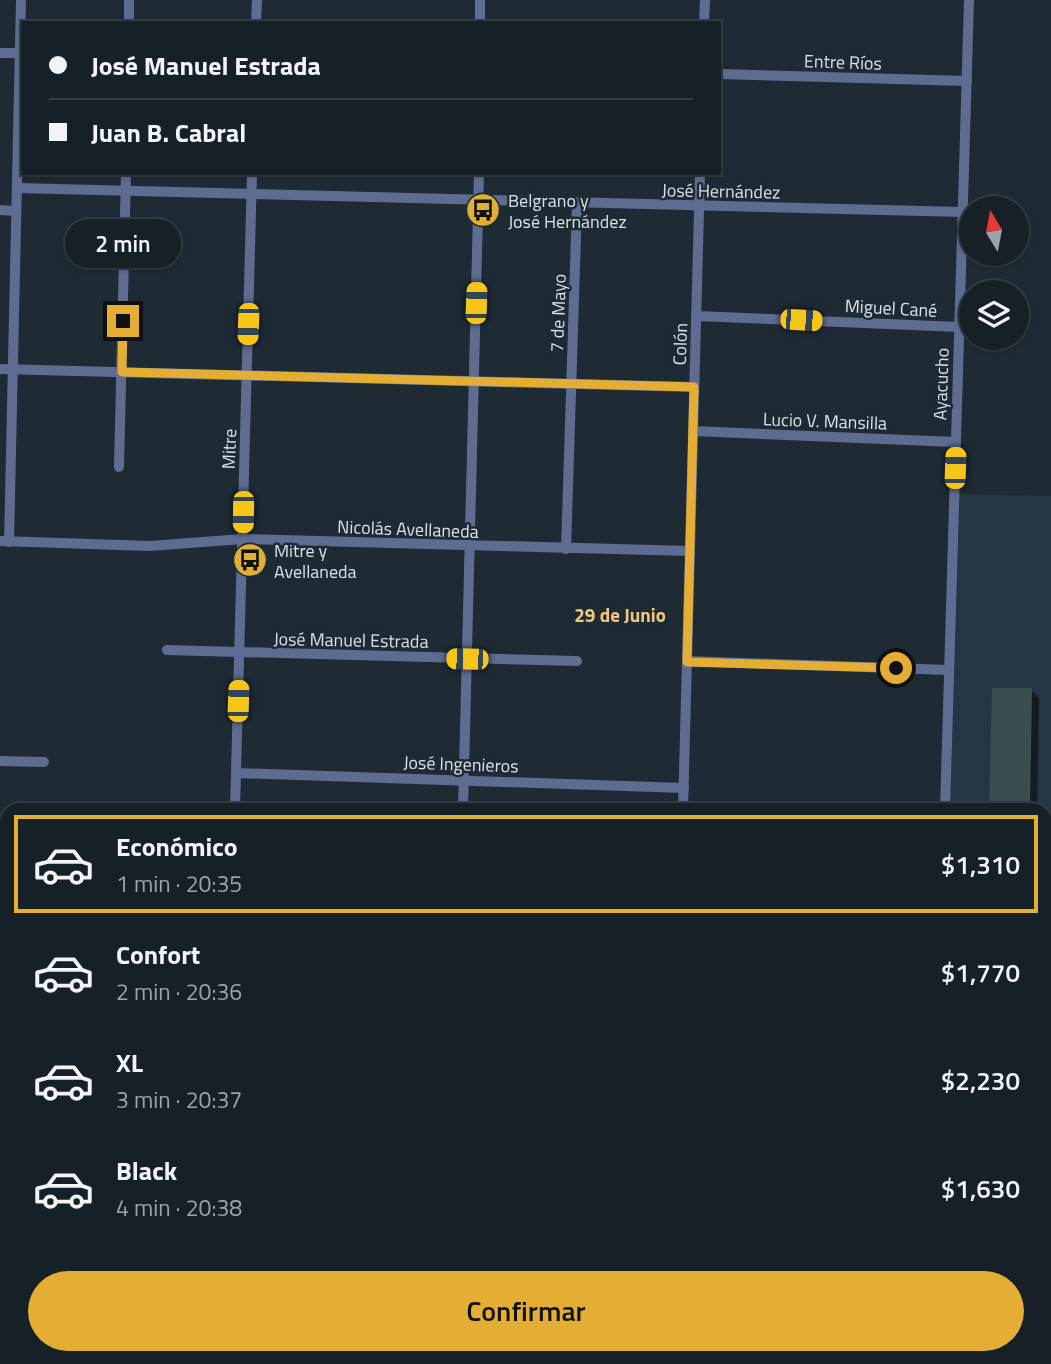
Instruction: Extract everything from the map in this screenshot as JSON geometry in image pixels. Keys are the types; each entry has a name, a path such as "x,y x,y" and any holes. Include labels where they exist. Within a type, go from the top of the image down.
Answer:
{"street":[{"path":"5,542 13,369 21,0"},
{"path":"129,0 129,21"},
{"path":"256,21 257,0"},
{"path":"480,0 480,21"},
{"path":"704,21 705,0"},
{"name":"Ayacucho","path":"963,196 969,0"},
{"path":"0,53 21,53"},
{"name":"Entre Ríos","path":"721,74 967,82"},
{"path":"119,467 126,175"},
{"name":"Mitre","path":"235,803 252,175"},
{"path":"463,803 479,175"},
{"name":"Colón","path":"683,803 700,175"},
{"name":"José Hernández","path":"17,188 478,202 959,212"},
{"name":"7 de Mayo","path":"566,549 577,204"},
{"path":"0,210 16,211"},
{"name":"Miguel Cané","path":"696,316 959,327"},
{"name":"Ayacucho","path":"945,803 959,327"},
{"path":"0,369 694,387"},
{"name":"Lucio V. Mansilla","path":"693,431 955,442"},
{"name":"Nicolás Avellaneda","path":"5,542 150,546 242,539 690,551"},
{"name":"José Manuel Estrada","path":"167,650 577,661"},
{"path":"687,662 948,670"},
{"path":"0,761 44,762"},
{"name":"José Ingenieros","path":"236,773 684,788"}],"shaded area":[{"path":"954,494 1051,496 1051,803 945,803"}],"building":[{"path":"992,688 1032,688 1030,803 989,803"}],"place":[{"name":"Belgrano y José Hernández","path":"483,210"},
{"name":"Mitre y Avellaneda","path":"250,560"}],"district":[{"name":"29 de Junio","path":"620,614"}],"route":[{"path":"123,321 122,372 694,387 687,662 896,668"}]}
